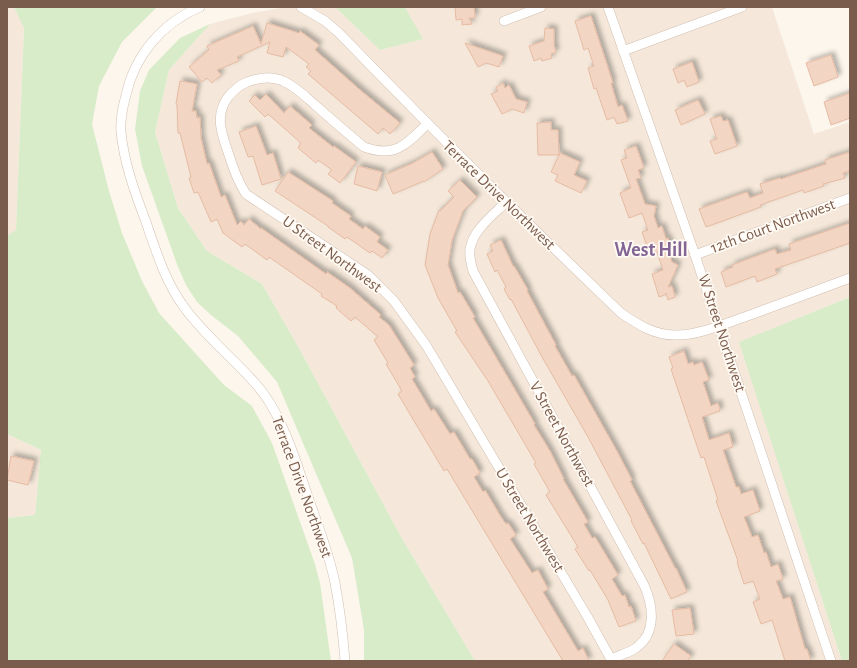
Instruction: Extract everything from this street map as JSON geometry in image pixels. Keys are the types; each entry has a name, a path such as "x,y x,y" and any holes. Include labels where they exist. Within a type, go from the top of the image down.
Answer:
{"street":[{"name":"Terrace Drive Northwest","path":"200,7 178,18 161,31 148,45 128,82 123,106 121,130 127,166 168,283 202,329 256,384 274,410 285,432 333,574 339,602 345,661"},
{"name":"Terrace Drive Northwest","path":"301,7 325,21 339,33 506,202 621,313 640,326 658,333 673,335 689,334 719,326 850,278"},
{"path":"504,21 540,7"},
{"name":"W Street Northwest","path":"608,7 695,254 831,661"},
{"path":"623,51 742,7"},
{"name":"U Street Northwest","path":"428,124 408,144 397,149 376,151 364,147 298,91 283,81 271,78 256,79 245,83 232,92 223,103 220,117 220,131 240,185 246,194 368,275 394,301 410,321 612,660"},
{"name":"12th Court Northwest","path":"695,254 850,198"},
{"name":"V Street Northwest","path":"506,202 481,228 474,238 470,248 470,259 473,271 644,584 651,604 651,624 643,641 637,647 612,660"}],"shaded area":[{"path":"7,7 14,7 24,27 16,230 7,236"},
{"path":"286,7 335,7 380,50 422,39 405,7 772,7 814,134 850,122 850,297 740,342 842,661 475,661 400,535 300,350 262,284 207,251 178,208 155,132 169,70 210,24 252,13"},
{"path":"7,434 41,450 35,515 7,518"}],"green space":[{"path":"14,7 157,7 122,42 99,86 92,124 109,191 122,233 142,281 159,313 224,385 252,406 272,443 315,564 320,583 331,661 7,661 7,518 35,515 41,450 7,434 7,236 16,230 24,28"},
{"path":"335,7 405,7 423,39 380,50"},
{"path":"210,24 169,70 155,132 178,208 207,251 262,284 300,350 400,535 475,661 364,661 364,630 352,558 277,382 238,336 197,302 186,285 178,267 142,166 135,129 140,91 149,70 180,38"},
{"path":"850,297 850,661 842,661 739,342"}],"building":[{"path":"455,7 474,7 475,18 469,18 472,24 462,25 462,19 456,20"},
{"path":"591,16 613,83 611,83 618,107 622,105 628,121 617,124 614,117 607,120 596,88 594,89 588,68 594,66 588,48 584,50 575,21"},
{"path":"267,23 299,33 300,31 319,45 315,50 400,123 390,134 383,128 378,134 308,74 311,71 306,67 309,64 286,47 283,57 267,53 270,42 237,57 239,61 217,70 221,75 212,83 207,78 202,82 189,67 209,50 207,46 253,26 261,44"},
{"path":"545,28 554,29 554,45 556,52 551,54 552,58 542,61 541,58 534,61 529,46 544,41"},
{"path":"465,43 503,56 499,67 486,63 478,67"},
{"path":"831,55 838,77 814,86 806,63"},
{"path":"692,62 699,82 687,87 684,80 678,83 673,69"},
{"path":"180,81 197,84 192,111 196,111 197,118 200,117 201,138 207,164 209,163 221,197 225,195 237,225 241,221 244,225 249,219 326,274 327,272 350,288 381,315 379,317 389,325 414,365 410,368 415,377 412,379 431,411 434,409 450,434 454,432 470,459 472,459 480,473 474,477 483,492 485,490 506,524 508,523 516,535 510,539 532,573 538,570 548,589 543,592 578,651 583,648 589,661 563,661 447,469 444,471 398,394 402,391 386,364 388,363 374,340 378,337 355,317 351,321 336,308 337,306 321,296 322,294 269,257 267,260 245,244 242,247 223,233 217,219 211,222 198,192 194,193 189,178 191,177 180,133 178,133 176,104"},
{"path":"503,83 505,88 509,85 516,99 527,102 524,113 512,109 502,114 491,94 498,91 496,87"},
{"path":"850,93 850,118 831,125 824,102"},
{"path":"266,94 284,113 290,106 312,125 309,128 333,147 334,146 356,162 340,183 328,174 332,170 318,160 316,163 298,148 301,143 268,114 265,117 249,101 255,95 260,100"},
{"path":"698,100 705,114 681,125 675,110"},
{"path":"721,116 723,121 728,120 737,146 715,154 710,141 717,139 710,119"},
{"path":"551,122 551,130 558,130 559,155 538,155 537,123"},
{"path":"256,126 267,155 273,153 281,179 262,185 253,156 248,157 239,132"},
{"path":"636,146 644,168 638,170 641,178 636,179 645,204 656,206 654,216 658,228 662,226 666,239 668,238 671,248 667,249 672,262 678,265 668,287 672,286 675,297 668,300 666,293 665,295 659,297 652,274 663,270 657,252 650,255 642,232 648,230 642,213 629,218 620,193 631,188 621,160 627,158 624,150"},
{"path":"432,152 443,169 424,182 393,194 385,175 413,163"},
{"path":"850,152 850,171 843,173 845,178 823,184 824,186 804,193 803,190 760,205 761,207 706,227 699,209 747,192 750,198 763,193 760,184 780,178 781,179 826,164 825,160"},
{"path":"560,153 580,162 574,175 587,181 581,193 555,181 558,175 551,172"},
{"path":"358,166 382,172 377,191 354,184"},
{"path":"288,172 333,201 332,203 351,216 349,219 363,229 365,226 380,237 377,242 388,250 382,258 372,251 370,253 347,237 345,239 275,191"},
{"path":"460,180 477,197 463,211 452,240 448,265 458,293 460,292 475,317 473,318 550,451 563,479 588,522 584,524 592,538 595,537 618,575 612,579 622,596 625,595 629,607 631,606 636,621 619,627 608,600 575,549 578,547 546,495 550,492 534,464 536,463 488,381 455,332 457,331 438,298 425,265 430,234 439,210 440,211 454,197 448,191"},
{"path":"850,223 850,243 775,269 777,274 757,282 755,276 726,287 721,272 733,267 732,265 775,249 777,254 791,250 789,244"},
{"path":"501,240 513,266 528,290 527,291 556,345 555,346 572,376 574,375 618,453 632,480 630,481 687,592 671,599 644,543 643,544 588,437 504,289 506,287 497,270 495,272 487,254 493,251 490,245"},
{"path":"684,351 688,364 693,362 694,365 702,362 709,380 703,382 711,406 718,403 720,411 702,417 709,440 729,433 733,447 723,450 736,487 739,487 741,494 753,490 760,511 744,517 752,537 758,535 764,553 766,552 771,567 778,564 783,579 776,581 783,599 790,597 805,649 807,649 811,661 785,661 772,620 761,624 753,602 760,599 753,581 744,584 737,562 738,561 716,501 718,500 704,457 701,458 671,369 673,368 669,357"},
{"path":"11,456 34,461 28,485 7,480"},
{"path":"690,608 694,634 676,636 672,610"},
{"path":"674,644 691,656 687,661 662,661"}],"district":[{"name":"West Hill","path":"651,250"}]}
